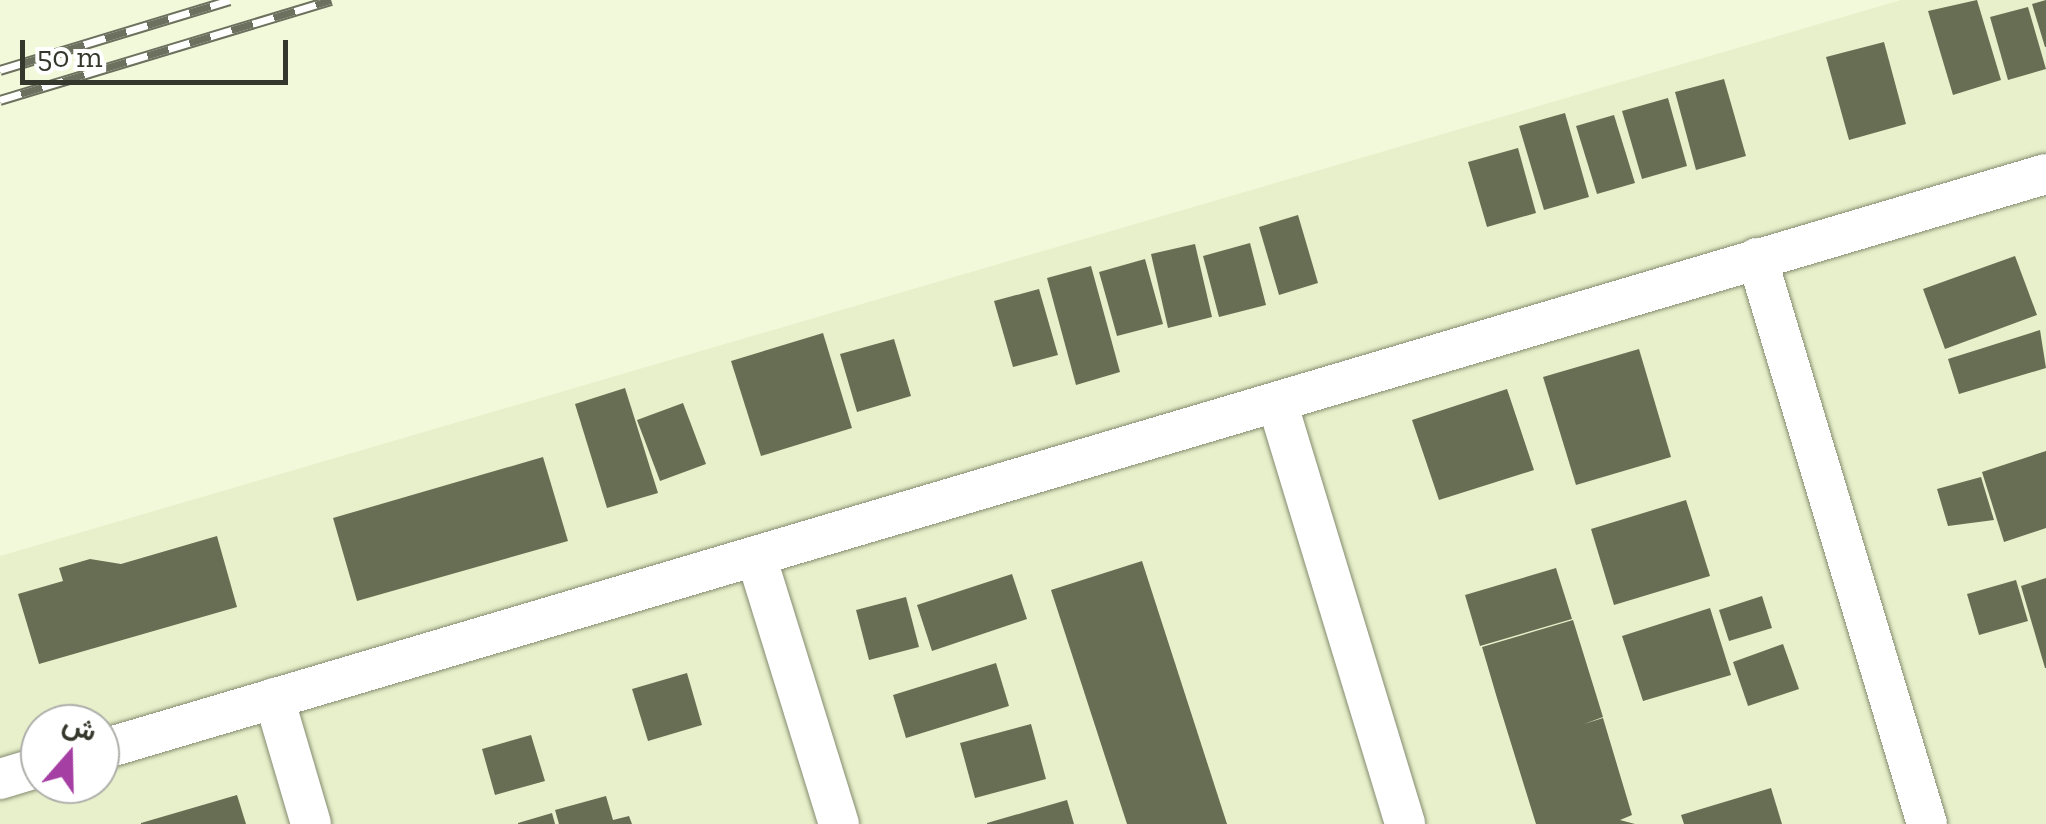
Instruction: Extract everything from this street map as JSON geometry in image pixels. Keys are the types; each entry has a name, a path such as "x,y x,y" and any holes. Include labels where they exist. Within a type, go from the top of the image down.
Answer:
{"street":[{"path":"120,744 2046,174"},
{"path":"1758,258 1927,824"},
{"path":"1276,402 1405,824"},
{"path":"756,556 839,824"},
{"path":"274,698 311,824"}],"shaded area":[{"path":"1901,0 2046,0 2046,824 0,824 0,556"}],"building":[{"path":"1977,0 2001,80 1953,95 1928,11"},
{"path":"2046,0 2046,47 2045,47 2032,4"},
{"path":"2028,7 2046,69 2008,80 1990,17"},
{"path":"1884,42 1906,124 1849,140 1826,57"},
{"path":"1724,79 1746,156 1696,170 1675,92"},
{"path":"1668,98 1687,166 1642,179 1622,111"},
{"path":"1565,113 1589,197 1544,210 1519,126"},
{"path":"1614,115 1635,183 1597,194 1576,126"},
{"path":"1518,148 1536,213 1487,227 1468,162"},
{"path":"1298,215 1318,283 1279,295 1259,227"},
{"path":"1250,243 1266,305 1219,317 1203,256"},
{"path":"1195,244 1212,317 1168,328 1151,254"},
{"path":"2015,256 2037,315 1945,349 1923,289"},
{"path":"1145,259 1163,324 1117,336 1099,272"},
{"path":"1091,266 1120,372 1076,385 1047,278"},
{"path":"1039,289 1058,355 1013,367 994,301"},
{"path":"2040,330 2046,368 1959,394 1948,359"},
{"path":"823,333 852,428 761,456 731,361"},
{"path":"894,339 911,396 857,412 840,354"},
{"path":"1639,349 1671,457 1576,485 1543,377"},
{"path":"625,388 658,493 607,508 575,404"},
{"path":"1507,389 1534,470 1439,500 1412,420"},
{"path":"683,403 706,464 660,481 637,420"},
{"path":"2046,451 2046,528 2004,542 1982,472"},
{"path":"543,457 568,541 357,601 333,518"},
{"path":"1981,477 1994,520 1948,526 1937,489"},
{"path":"1686,500 1710,576 1614,605 1591,529"},
{"path":"217,536 237,607 39,664 18,594 63,581 59,568 90,559 121,564"},
{"path":"1142,561 1227,824 1127,824 1051,590"},
{"path":"1556,568 1572,619 1480,646 1465,595"},
{"path":"1012,574 1027,619 932,651 917,605"},
{"path":"2046,578 2046,668 2045,668 2021,586"},
{"path":"2016,580 2028,621 1979,635 1967,594"},
{"path":"1762,596 1772,628 1729,641 1719,610"},
{"path":"906,597 919,647 869,660 856,610"},
{"path":"1710,608 1731,675 1643,701 1622,636"},
{"path":"1573,620 1603,717 1584,724 1603,718 1632,815 1620,820 1635,824 1536,824 1497,698 1482,647"},
{"path":"1783,644 1799,689 1748,706 1733,662"},
{"path":"996,663 1009,706 906,738 893,695"},
{"path":"687,673 702,725 648,741 632,689"},
{"path":"1031,724 1046,779 975,798 960,743"},
{"path":"531,735 545,781 495,795 482,749"},
{"path":"1771,788 1782,824 1684,824 1681,815"},
{"path":"237,795 246,824 141,824 141,823"},
{"path":"606,796 613,820 629,816 632,824 559,824 555,810"},
{"path":"1067,800 1074,824 987,824 987,823"},
{"path":"552,813 555,824 518,824 518,823"}],"railway":[{"path":"0,70 230,0"},
{"path":"0,100 331,0"}]}
